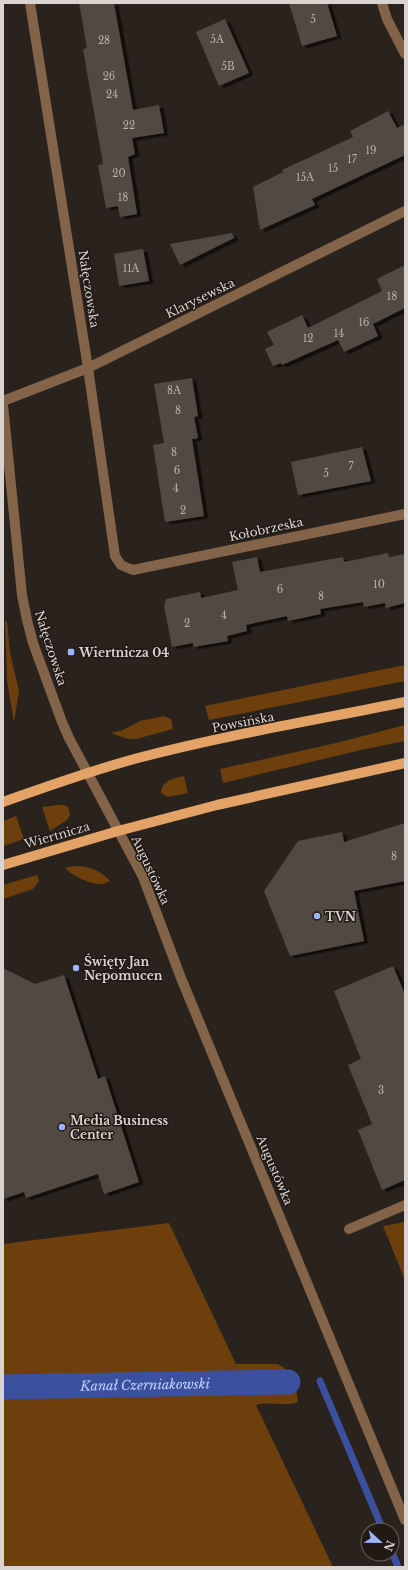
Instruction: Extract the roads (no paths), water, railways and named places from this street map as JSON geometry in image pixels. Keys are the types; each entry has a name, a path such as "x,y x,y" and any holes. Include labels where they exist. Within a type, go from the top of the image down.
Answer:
{"main road":[{"name":"Powsińska","path":"87,773 183,747 405,702"},
{"path":"118,831 217,805 405,763"},
{"path":"3,802 87,773"},
{"name":"Wiertnicza","path":"3,865 118,831"}],"street":[{"name":"Nałęczowska","path":"30,3 88,368 115,556 121,565 133,570"},
{"path":"382,3 405,54"},
{"name":"Klarysewska","path":"3,401 88,368 405,211"},
{"name":"Nałęczowska","path":"3,405 22,595 26,620 33,644 62,722 118,831"},
{"name":"Kołobrzeska","path":"133,570 405,514"},
{"name":"Augustówka","path":"118,831 142,877 181,978 405,1520"},
{"path":"349,1229 405,1206"}],"waterway":[{"path":"320,1381 380,1522"},
{"name":"Kanał Czerniakowski","path":"3,1387 288,1382"},
{"path":"396,1562 398,1567"}],"place":[{"name":"Wiertnicza 04","path":"71,652"},
{"name":"TVN","path":"317,916"},
{"name":"Święty Jan Nepomucen","path":"76,968"},
{"name":"Media Business Center","path":"62,1127"}]}
